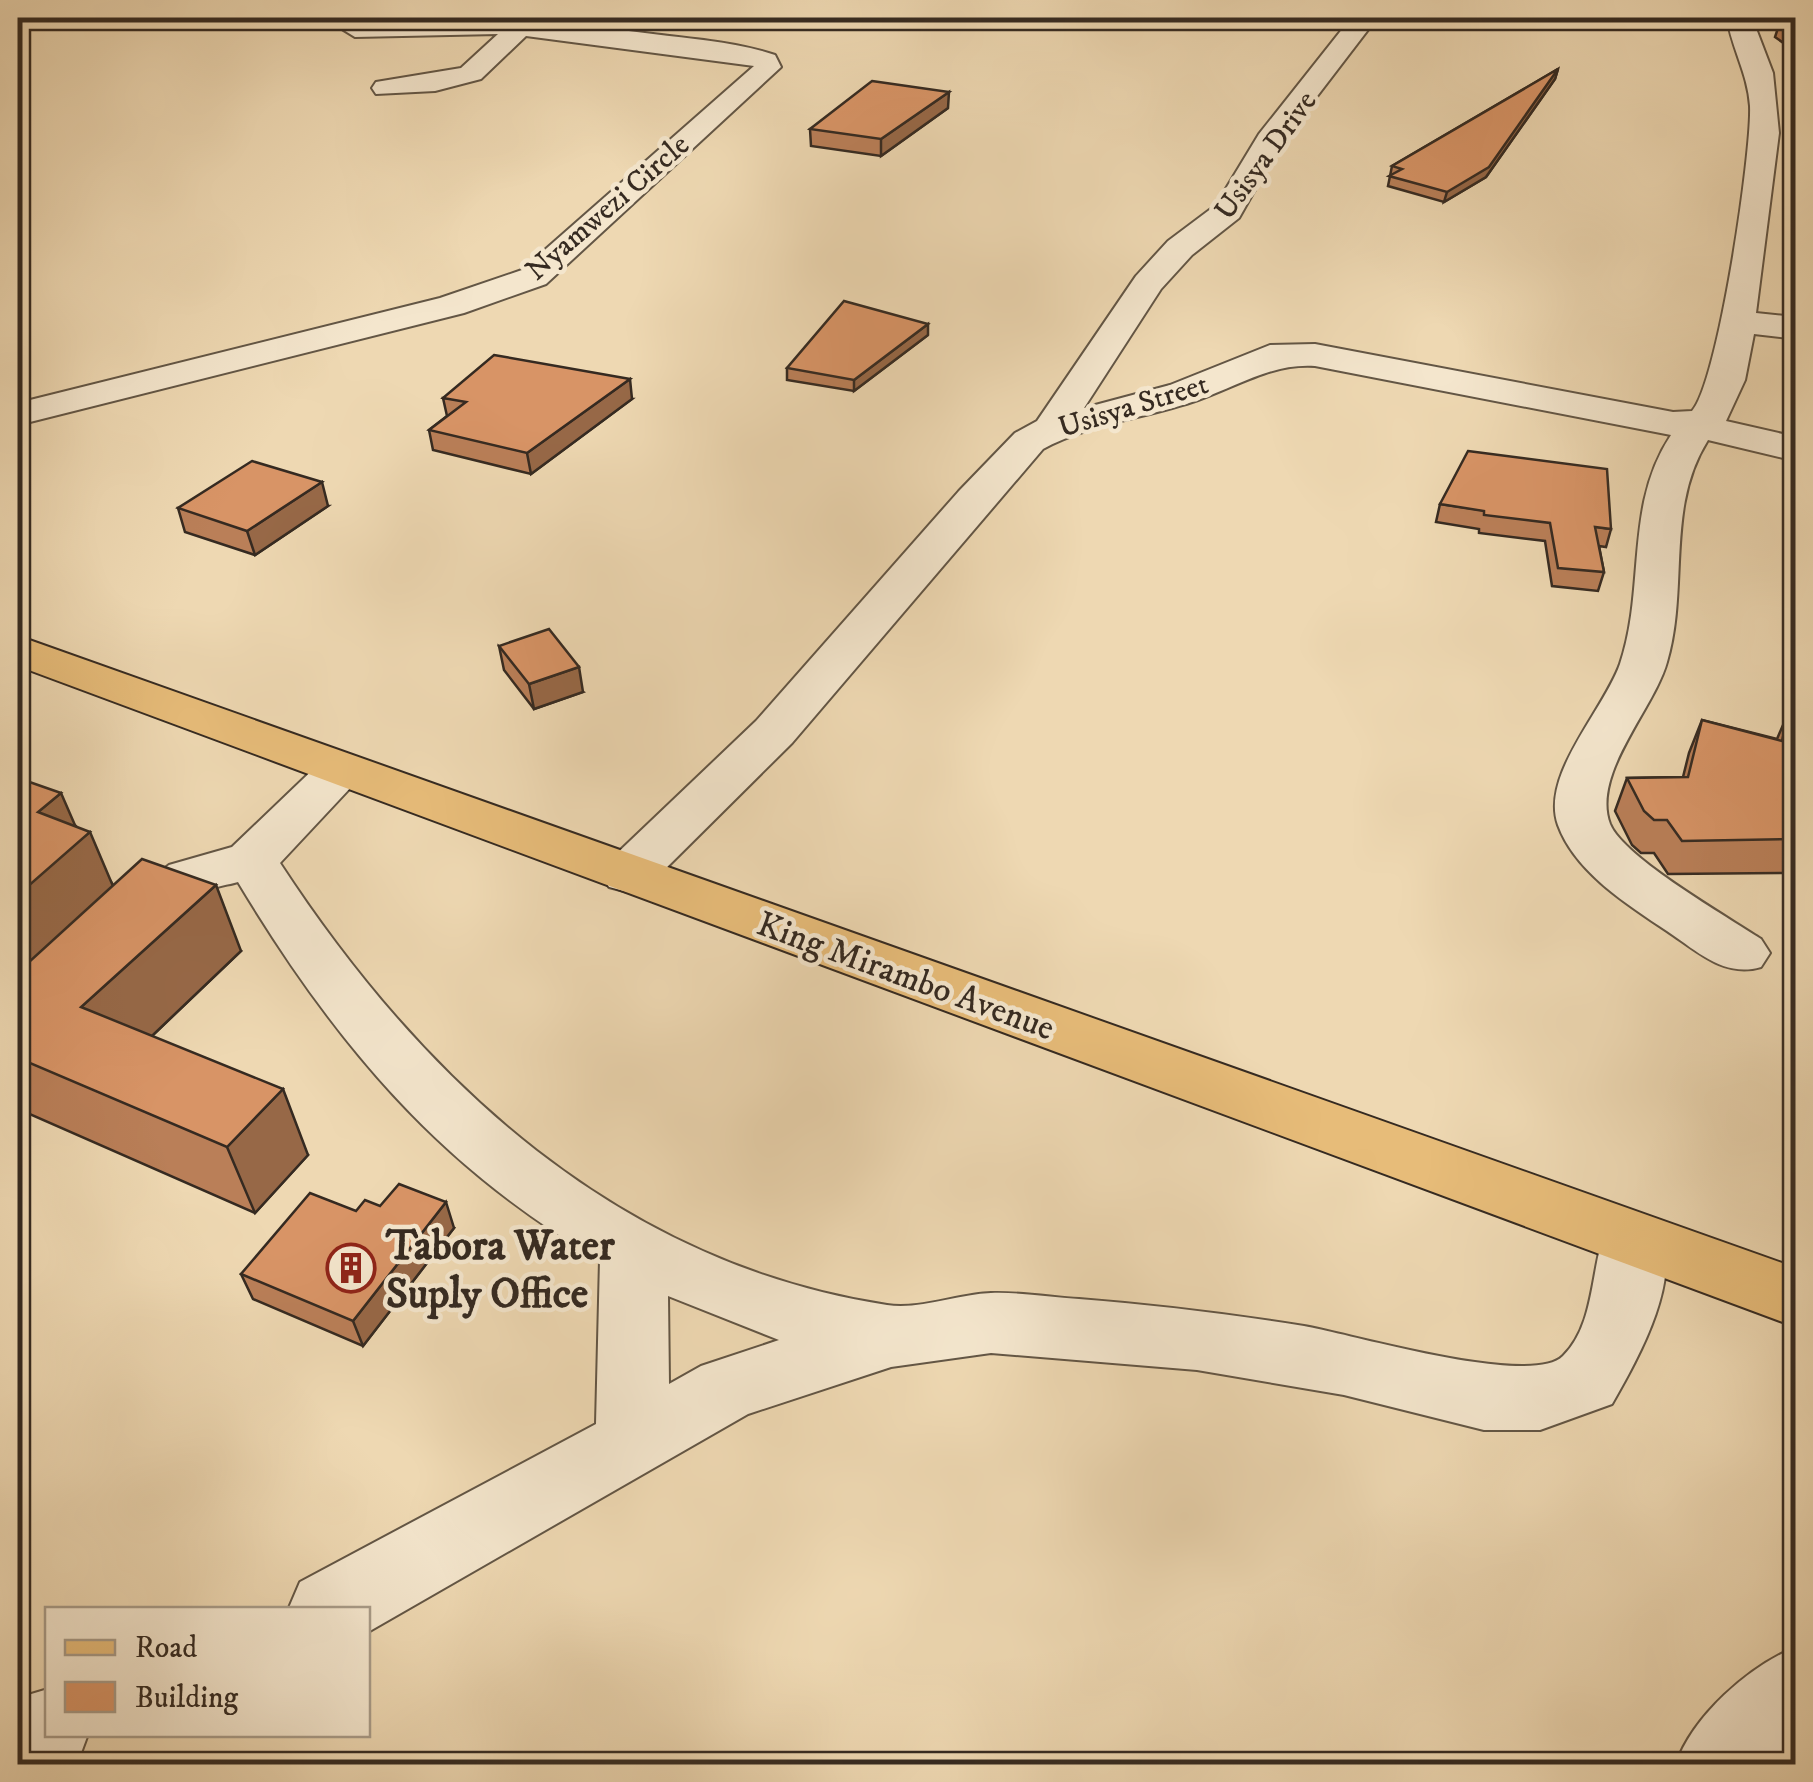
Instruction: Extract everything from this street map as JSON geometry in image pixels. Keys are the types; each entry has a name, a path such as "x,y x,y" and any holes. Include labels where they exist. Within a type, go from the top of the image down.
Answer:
{"main road":[{"name":"King Mirambo Avenue","path":"18,650 1796,1298"}],"street":[{"name":"Usisya Drive","path":"1051,429 1148,283 1180,248 1228,212 1270,140 1364,18"},
{"path":"1740,18 1741,34 1779,86 1737,321 1714,410 1680,448 1660,497 1656,614 1644,661 1587,773 1580,802 1584,827 1609,857 1663,902 1741,952"},
{"name":"Nyamwezi Circle","path":"18,414 452,306 534,278 768,68 766,61 742,53 521,28 444,23 356,29"},
{"path":"386,88 468,74 482,68 501,42 521,28"},
{"path":"1737,321 1796,328"},
{"name":"Usisya Street","path":"628,874 774,732 1004,466 1029,441 1051,429 1183,393 1284,353 1315,355 1562,406 1697,426 1796,450"},
{"path":"99,955 150,906 188,878 251,860 342,770"},
{"path":"251,860 344,1000 420,1087 552,1199 634,1249 782,1312 892,1336"},
{"path":"333,1607 726,1390 892,1336 991,1323 1197,1339 1344,1364 1484,1398 1540,1398 1587,1381 1619,1326 1634,1240"},
{"path":"632,1443 634,1249"},
{"path":"1718,1764 1796,1688"},
{"path":"18,1740 45,1732"}],"building":[{"path":"1780,22 1796,22 1796,33"},
{"path":"1558,69 1489,167 1447,192 1389,176 1402,169 1392,166"},
{"path":"872,81 949,92 881,139 810,129"},
{"path":"844,301 928,324 854,380 787,368"},
{"path":"494,355 630,379 527,453 429,430 466,402 443,398"},
{"path":"1468,451 1607,469 1611,529 1595,527 1604,572 1558,568 1550,523 1484,515 1484,511 1440,504"},
{"path":"252,461 322,482 247,531 178,508"},
{"path":"549,629 579,667 529,684 499,646"},
{"path":"1789,711 1796,713 1796,839 1682,841 1667,820 1654,820 1644,811 1627,778 1688,777 1702,720 1782,741"},
{"path":"18,778 61,793 38,812 90,832 18,895"},
{"path":"142,859 216,885 81,1007 283,1089 227,1147 18,1058 18,972"},
{"name":"Tabora Water Suply Office","path":"399,1184 446,1202 353,1321 241,1274 310,1193 356,1211 365,1200 380,1206"}],"place":[{"name":"Tabora Water Suply Office","path":"351,1268"}]}
